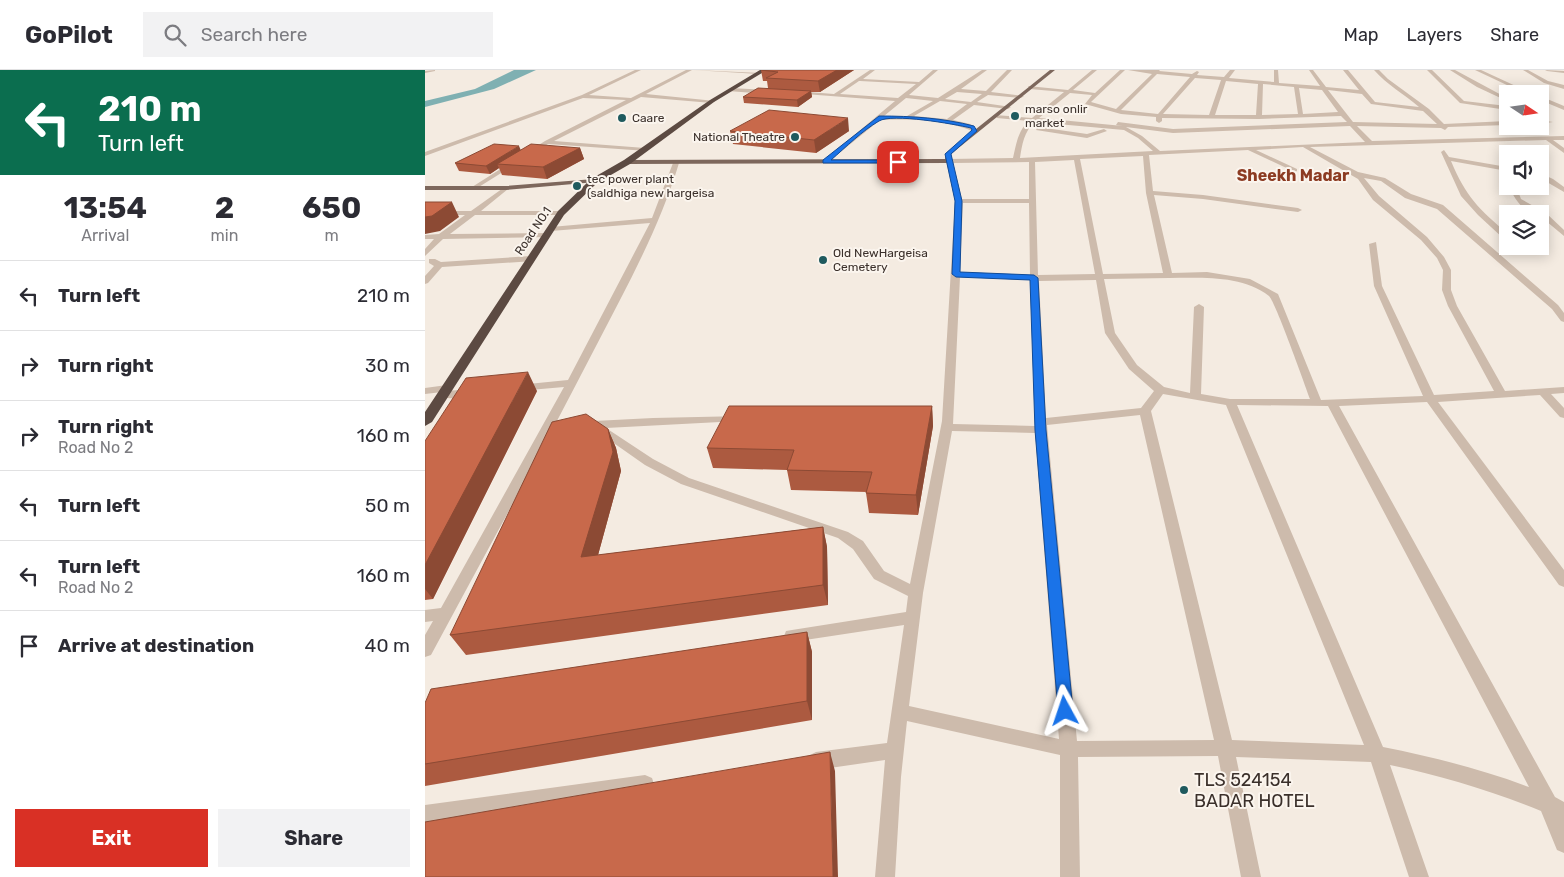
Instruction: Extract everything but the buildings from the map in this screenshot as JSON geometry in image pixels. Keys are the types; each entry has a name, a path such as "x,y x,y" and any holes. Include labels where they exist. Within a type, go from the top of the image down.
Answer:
{"highway":[{"name":"Road NO.1","path":"425,422 561,213 594,181 627,162 712,101 761,71"}],"main road":[{"path":"627,162 949,161 948,154 975,130 997,116 1053,70"},
{"path":"425,188 506,188 594,181"}],"street":[{"path":"425,72 433,70"},
{"path":"425,154 583,96 639,70"},
{"path":"474,188 547,142 690,70"},
{"path":"695,70 761,71"},
{"path":"836,96 873,70"},
{"path":"825,162 936,70"},
{"path":"909,118 957,90 985,70"},
{"path":"947,121 988,92 1010,70"},
{"path":"1016,160 1020,139 1032,120 1071,91 1095,70"},
{"path":"1123,70 1095,94 1087,104 1120,112 1159,116 1259,117 1343,114"},
{"path":"1130,70 1362,92"},
{"path":"1158,128 1159,116 1198,70"},
{"path":"1211,117 1224,80 1233,70"},
{"path":"1276,84 1277,70"},
{"path":"1311,70 1351,124 1370,143"},
{"path":"1345,70 1362,92 1369,96 1370,101 1375,104 1427,110"},
{"path":"1376,70 1427,110 1448,131"},
{"path":"1429,70 1463,102 1499,107"},
{"path":"1452,70 1499,96"},
{"path":"1477,70 1511,85"},
{"path":"1525,70 1546,82 1564,87"},
{"path":"1547,70 1564,72"},
{"path":"1118,124 1120,112 1156,71"},
{"path":"995,74 1002,77"},
{"path":"860,80 919,83"},
{"path":"1259,117 1261,83"},
{"path":"1296,86 1301,116"},
{"path":"1030,88 1095,94"},
{"path":"730,90 778,92"},
{"path":"957,90 1021,96"},
{"path":"788,93 898,100"},
{"path":"638,95 712,101"},
{"path":"583,96 630,99"},
{"path":"904,96 1008,107"},
{"path":"1549,102 1564,108"},
{"path":"997,116 1109,129 1127,129"},
{"path":"879,118 947,121 968,125 975,130"},
{"path":"1118,124 1173,131 1351,124 1443,126 1499,123"},
{"path":"1118,124 1140,137 1158,153"},
{"path":"1026,127 1087,136 1109,129"},
{"path":"1173,131 1181,137"},
{"path":"1087,136 1091,143"},
{"path":"1454,136 1460,141"},
{"path":"885,877 895,750 916,593 944,423 956,274 959,201 949,161 1077,158 1096,153 1146,154 1194,150 1370,143 1564,138"},
{"path":"1548,139 1564,151"},
{"path":"547,142 645,150"},
{"path":"1437,142 1447,158 1465,196 1476,210 1499,230"},
{"path":"1187,144 1194,150"},
{"path":"1304,146 1319,156 1356,174 1383,179 1408,196 1439,207 1555,306 1564,319"},
{"path":"1247,148 1295,170"},
{"path":"1146,154 1150,193 1168,276"},
{"path":"1077,158 1110,333 1133,367 1160,390 1195,398 1230,402 1324,403 1430,400 1564,390"},
{"path":"1447,158 1499,168"},
{"path":"1032,160 1034,278 1041,426 1069,749 1070,877"},
{"path":"425,650 572,383 655,220 666,196 676,163"},
{"path":"1356,174 1365,182 1376,198 1416,231 1441,260 1448,273 1445,285 1451,302 1501,394"},
{"path":"1549,179 1564,190"},
{"path":"425,254 441,237 506,188"},
{"path":"1150,193 1203,196 1298,210"},
{"path":"1516,195 1518,200 1543,215 1564,234"},
{"path":"959,201 1033,201"},
{"path":"425,213 561,213"},
{"path":"425,237 549,232 655,220"},
{"path":"1373,244 1378,286 1430,400 1564,582"},
{"path":"425,259 439,265 531,259"},
{"path":"425,281 439,265"},
{"path":"956,274 1034,278 1207,275 1236,278 1251,282 1275,296 1324,403 1547,804 1564,843"},
{"path":"1195,398 1199,307"},
{"path":"503,389 572,383"},
{"path":"944,423 1041,426 1145,411 1160,390"},
{"path":"425,391 483,391"},
{"path":"1542,391 1564,415"},
{"path":"1230,402 1377,754 1419,877"},
{"path":"1145,411 1225,748 1251,877"},
{"path":"554,417 594,425 653,421 748,419"},
{"path":"594,425 649,462 685,481 843,535 858,546 879,575 916,593"},
{"path":"425,616 445,613"},
{"path":"779,638 913,617"},
{"path":"900,712 1069,749 1225,748 1377,754 1437,766 1497,784 1564,812"},
{"path":"797,764 895,750"},
{"path":"425,815 660,782"}],"water":[{"path":"514,70 536,70 494,89 425,107 425,101 475,89"}],"place":[{"name":"marso onlir market","path":"1015,116"},
{"name":"Caare","path":"622,118"},
{"name":"National Theatre","path":"795,137"},
{"name":"tec power plant (saldhiga new hargeisa","path":"577,186"},
{"name":"Old NewHargeisa Cemetery","path":"823,260"},
{"name":"TLS 524154 BADAR HOTEL","path":"1184,790"}],"district":[{"name":"Sheekh Madar","path":"1293,175"}],"route":[{"path":"898,162 825,162 879,118 947,121 973,127 975,130 948,154 959,201 956,274 1034,278 1041,430 1065,711"}]}
